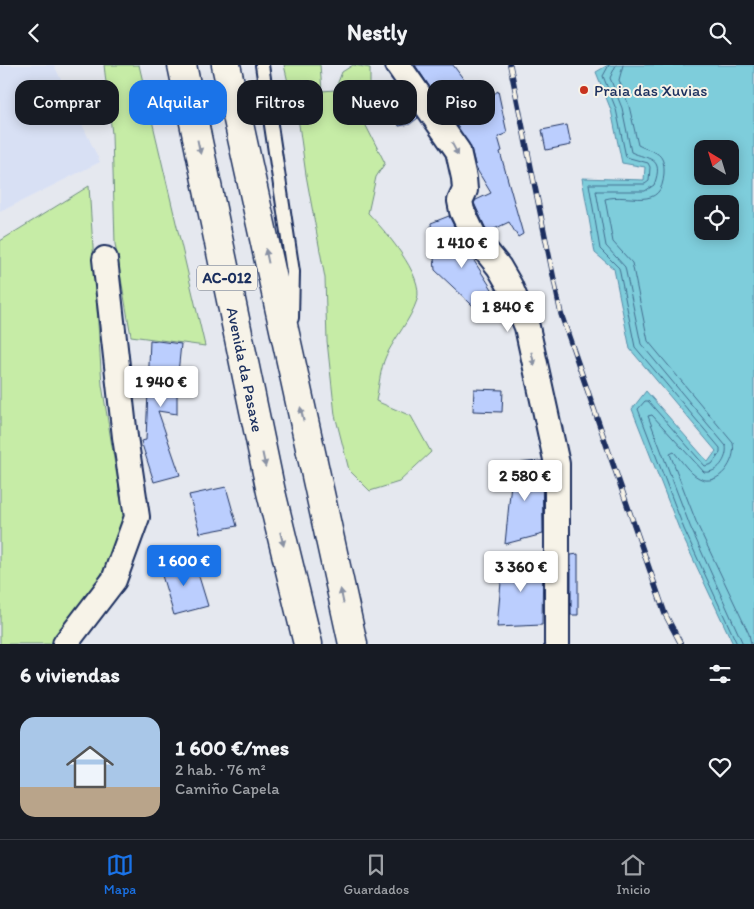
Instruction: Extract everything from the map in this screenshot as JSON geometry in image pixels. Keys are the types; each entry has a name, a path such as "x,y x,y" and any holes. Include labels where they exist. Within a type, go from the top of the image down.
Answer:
{"main road":[{"name":"Avenida da Pasaxe","path":"182,65 270,492 308,644"},
{"name":"AC-012","path":"226,65 352,644"}],"street":[{"path":"398,65 458,151 465,190 460,201 462,211 474,236 499,267 510,286 527,327 557,464 557,644"},
{"path":"65,644 114,580 137,517 125,437 105,259"}],"lane":[{"path":"262,65 292,272 291,363"}],"shaded area":[{"path":"0,65 54,65 61,80 15,80 15,125 82,125 100,162 0,212"}],"green space":[{"path":"104,65 139,65 143,80 129,80 129,125 153,125 205,346 131,336 115,244 111,125 119,125 119,80 106,80"},
{"path":"284,65 320,65 321,80 287,80"},
{"path":"353,65 370,68 370,80 339,80 342,72"},
{"path":"333,90 333,125 366,125 385,163 376,177 368,213 401,253 415,278 418,290 414,308 384,361 376,401 411,416 431,452 399,482 370,491 349,470 335,415 327,341 325,278 306,175 299,125 323,125 323,91"},
{"path":"89,186 102,385 125,526 94,589 51,644 0,644 0,241"}],"water":[{"path":"608,65 754,65 754,644 733,644 680,531 632,409 646,391 708,462 716,451 630,349 614,269 595,253 582,178 644,180 645,167 622,163 611,110 596,72"}],"building":[{"path":"415,65 453,65 464,80 427,80 427,83"},
{"path":"498,91 507,133 498,137 502,151 500,152 523,234 518,237 509,222 488,232 486,229 474,203 476,200 491,193 476,168 471,148 455,125 495,125 495,93"},
{"path":"567,125 571,145 546,150 542,130"},
{"path":"449,216 462,242 504,308 487,319 435,270 431,223"},
{"path":"150,340 181,344 177,383 177,414 158,411 180,475 154,482 141,441 146,440"},
{"path":"474,389 503,390 502,412 473,411"},
{"path":"542,461 543,534 505,544 513,463"},
{"path":"226,487 237,526 200,533 189,495"},
{"path":"578,554 578,615 571,615 571,555"},
{"path":"193,557 208,606 174,615 160,569"},
{"path":"543,557 542,625 497,627 503,560"}],"railway":[{"path":"510,65 561,314 665,614 681,644"}],"place":[{"name":"Praia das Xuvias","path":"584,90"}]}
